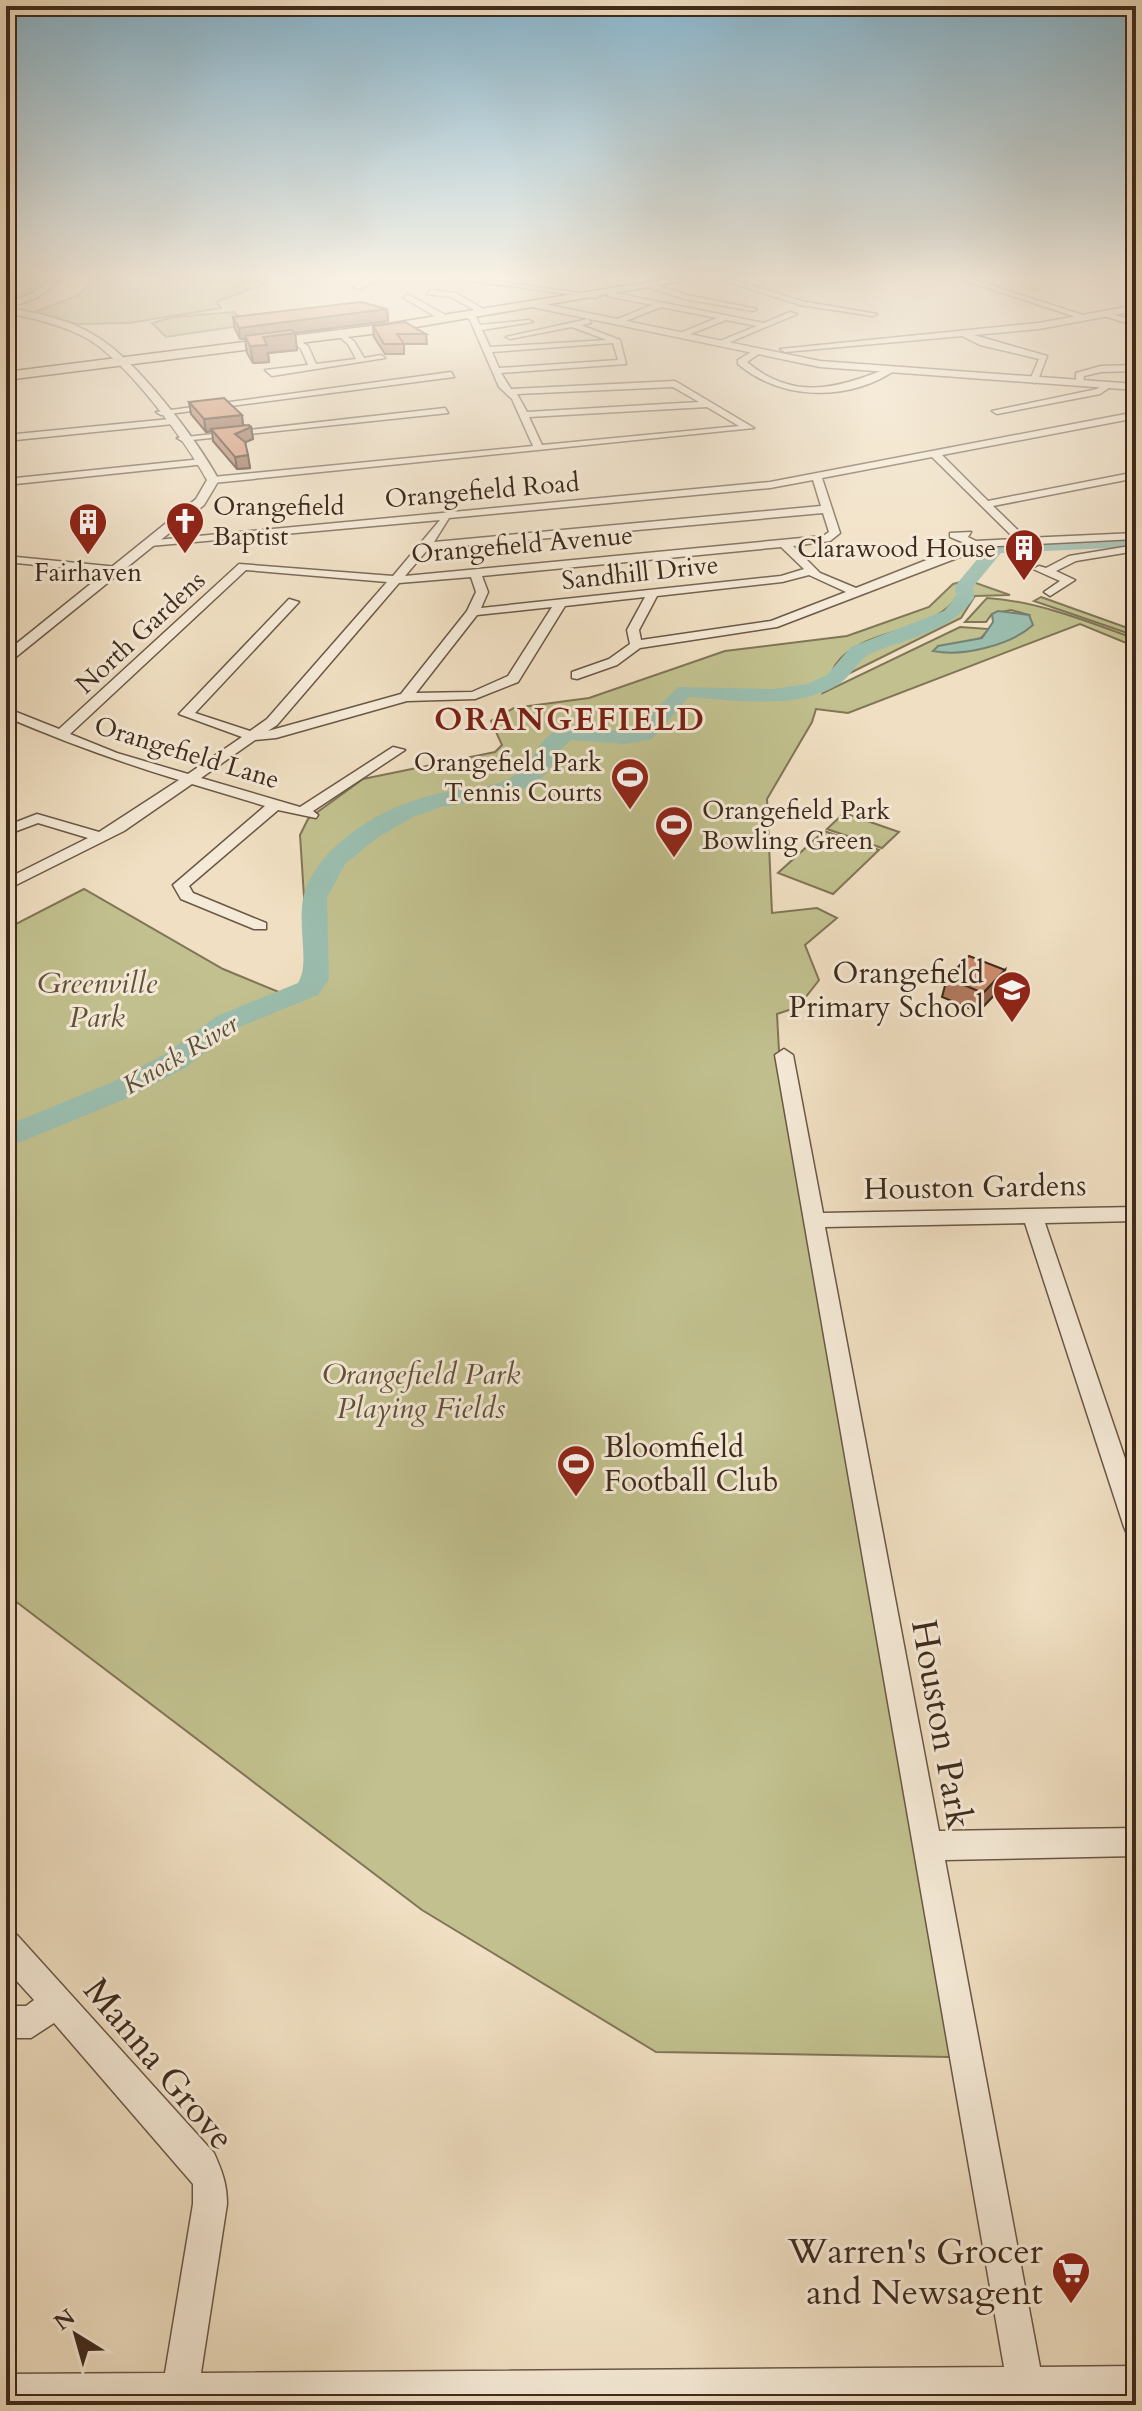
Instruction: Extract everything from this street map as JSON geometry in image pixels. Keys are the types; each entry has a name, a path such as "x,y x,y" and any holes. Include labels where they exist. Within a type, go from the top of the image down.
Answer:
{"street":[{"path":"9,661 200,502 210,490 213,480 202,462 142,390"},
{"path":"161,412 337,390"},
{"path":"508,392 560,390"},
{"path":"213,480 749,428 685,390"},
{"path":"794,390 808,392 827,390"},
{"path":"997,411 1102,390"},
{"path":"508,392 516,398 538,447"},
{"path":"523,415 711,404"},
{"path":"182,438 445,411"},
{"name":"Orangefield Road","path":"150,543 756,487 1136,415"},
{"path":"6,438 170,422"},
{"path":"935,454 1022,540"},
{"path":"6,482 202,462"},
{"path":"987,504 1136,475"},
{"path":"425,546 828,509 817,477"},
{"name":"Orangefield Avenue","path":"6,885 100,837 272,722 395,580 832,536 835,533 828,509"},
{"path":"395,580 445,520 442,515"},
{"path":"577,675 613,662 636,645 773,624 961,553 971,539 1136,536"},
{"path":"784,543 811,571 857,593"},
{"path":"1050,592 1069,580 1040,570 1073,558 1136,548"},
{"path":"6,559 118,570"},
{"name":"North Gardens","path":"60,736 243,566 395,580"},
{"name":"Sandhill Drive","path":"473,612 782,579 811,571"},
{"path":"406,697 473,612 482,592 475,573"},
{"path":"636,645 633,630 653,593"},
{"path":"293,602 186,714 253,736 271,735 406,697 437,701 475,695 513,679 561,602"},
{"name":"Orangefield Lane","path":"6,712 60,736 187,781 307,814 398,750"},
{"path":"260,926 187,896 181,885 275,805"},
{"path":"6,831 37,818 100,837"},
{"name":"Houston Park","path":"784,1055 1027,2395"},
{"name":"Houston Gardens","path":"815,1220 1136,1214"},
{"path":"1033,1216 1136,1527"},
{"path":"928,1846 1136,1842"},
{"name":"Manna Grove","path":"6,1946 164,2119 202,2165 210,2183 210,2204 180,2389"},
{"path":"6,2022 31,2022 57,2002"},
{"path":"6,2392 180,2389 1027,2395 1136,2384"}],"green space":[{"name":"Orangefield Park Playing Fields","path":"965,581 955,599 941,613 924,622 866,641 849,651 836,664 823,693 960,627 989,629 981,638 959,645 965,650 1029,615 1011,610 992,614 986,622 965,622 987,598 1025,603 1081,619 1136,639 1136,647 1080,624 848,713 816,709 812,722 767,799 772,913 817,908 837,918 805,945 819,980 798,1007 777,1014 779,1051 907,1778 950,2057 656,2052 422,1910 6,1594 6,929 84,889 223,969 286,995 302,988 309,974 300,835 308,819 363,779 495,752 502,745 491,721 514,708 589,698 725,651 847,636 929,607 953,584"},
{"path":"970,581 1010,595 975,596 961,618 842,677 854,661 870,649 945,621 959,612 968,600"},
{"path":"1041,597 1136,631 1136,636 1034,601"},
{"path":"844,813 899,832 882,848 827,829"},
{"path":"824,831 879,850 833,894 778,873"}],"shaded area":[{"path":"998,611 1029,615 1033,625 1000,644 986,648 958,652 933,651 938,646 982,638 993,622 992,614"}],"building":[{"path":"224,398 242,415 204,419 189,402"},
{"path":"251,427 235,434 245,442 248,455 235,457 211,429"},
{"path":"969,956 1005,970 983,993 947,978"}],"waterway":[{"name":"Knock River","path":"6,1138 120,1090 175,1061 227,1022 308,989 315,979 314,898 325,873 352,845 405,812 438,801 492,793 510,787 537,771 556,741 565,735 585,733 625,738 644,734 651,730 673,700 685,691 773,695 812,689 834,679 858,651 951,615 965,598 964,586 996,548 1136,542"}],"place":[{"name":"Orangefield Baptist","path":"185,555"},
{"name":"Fairhaven","path":"88,556"},
{"name":"Clarawood House","path":"1024,582"},
{"name":"Orangefield Park Tennis Courts","path":"630,811"},
{"name":"Orangefield Park Bowling Green","path":"674,859"},
{"name":"Orangefield Primary School","path":"1012,1024"},
{"name":"Bloomfield Football Club","path":"576,1498"},
{"name":"Warren's Grocer and Newsagent","path":"1071,2305"}],"district":[{"name":"ORANGEFIELD","path":"570,719"}],"park label":[{"name":"Greenville Park","path":"97,1000"}]}
